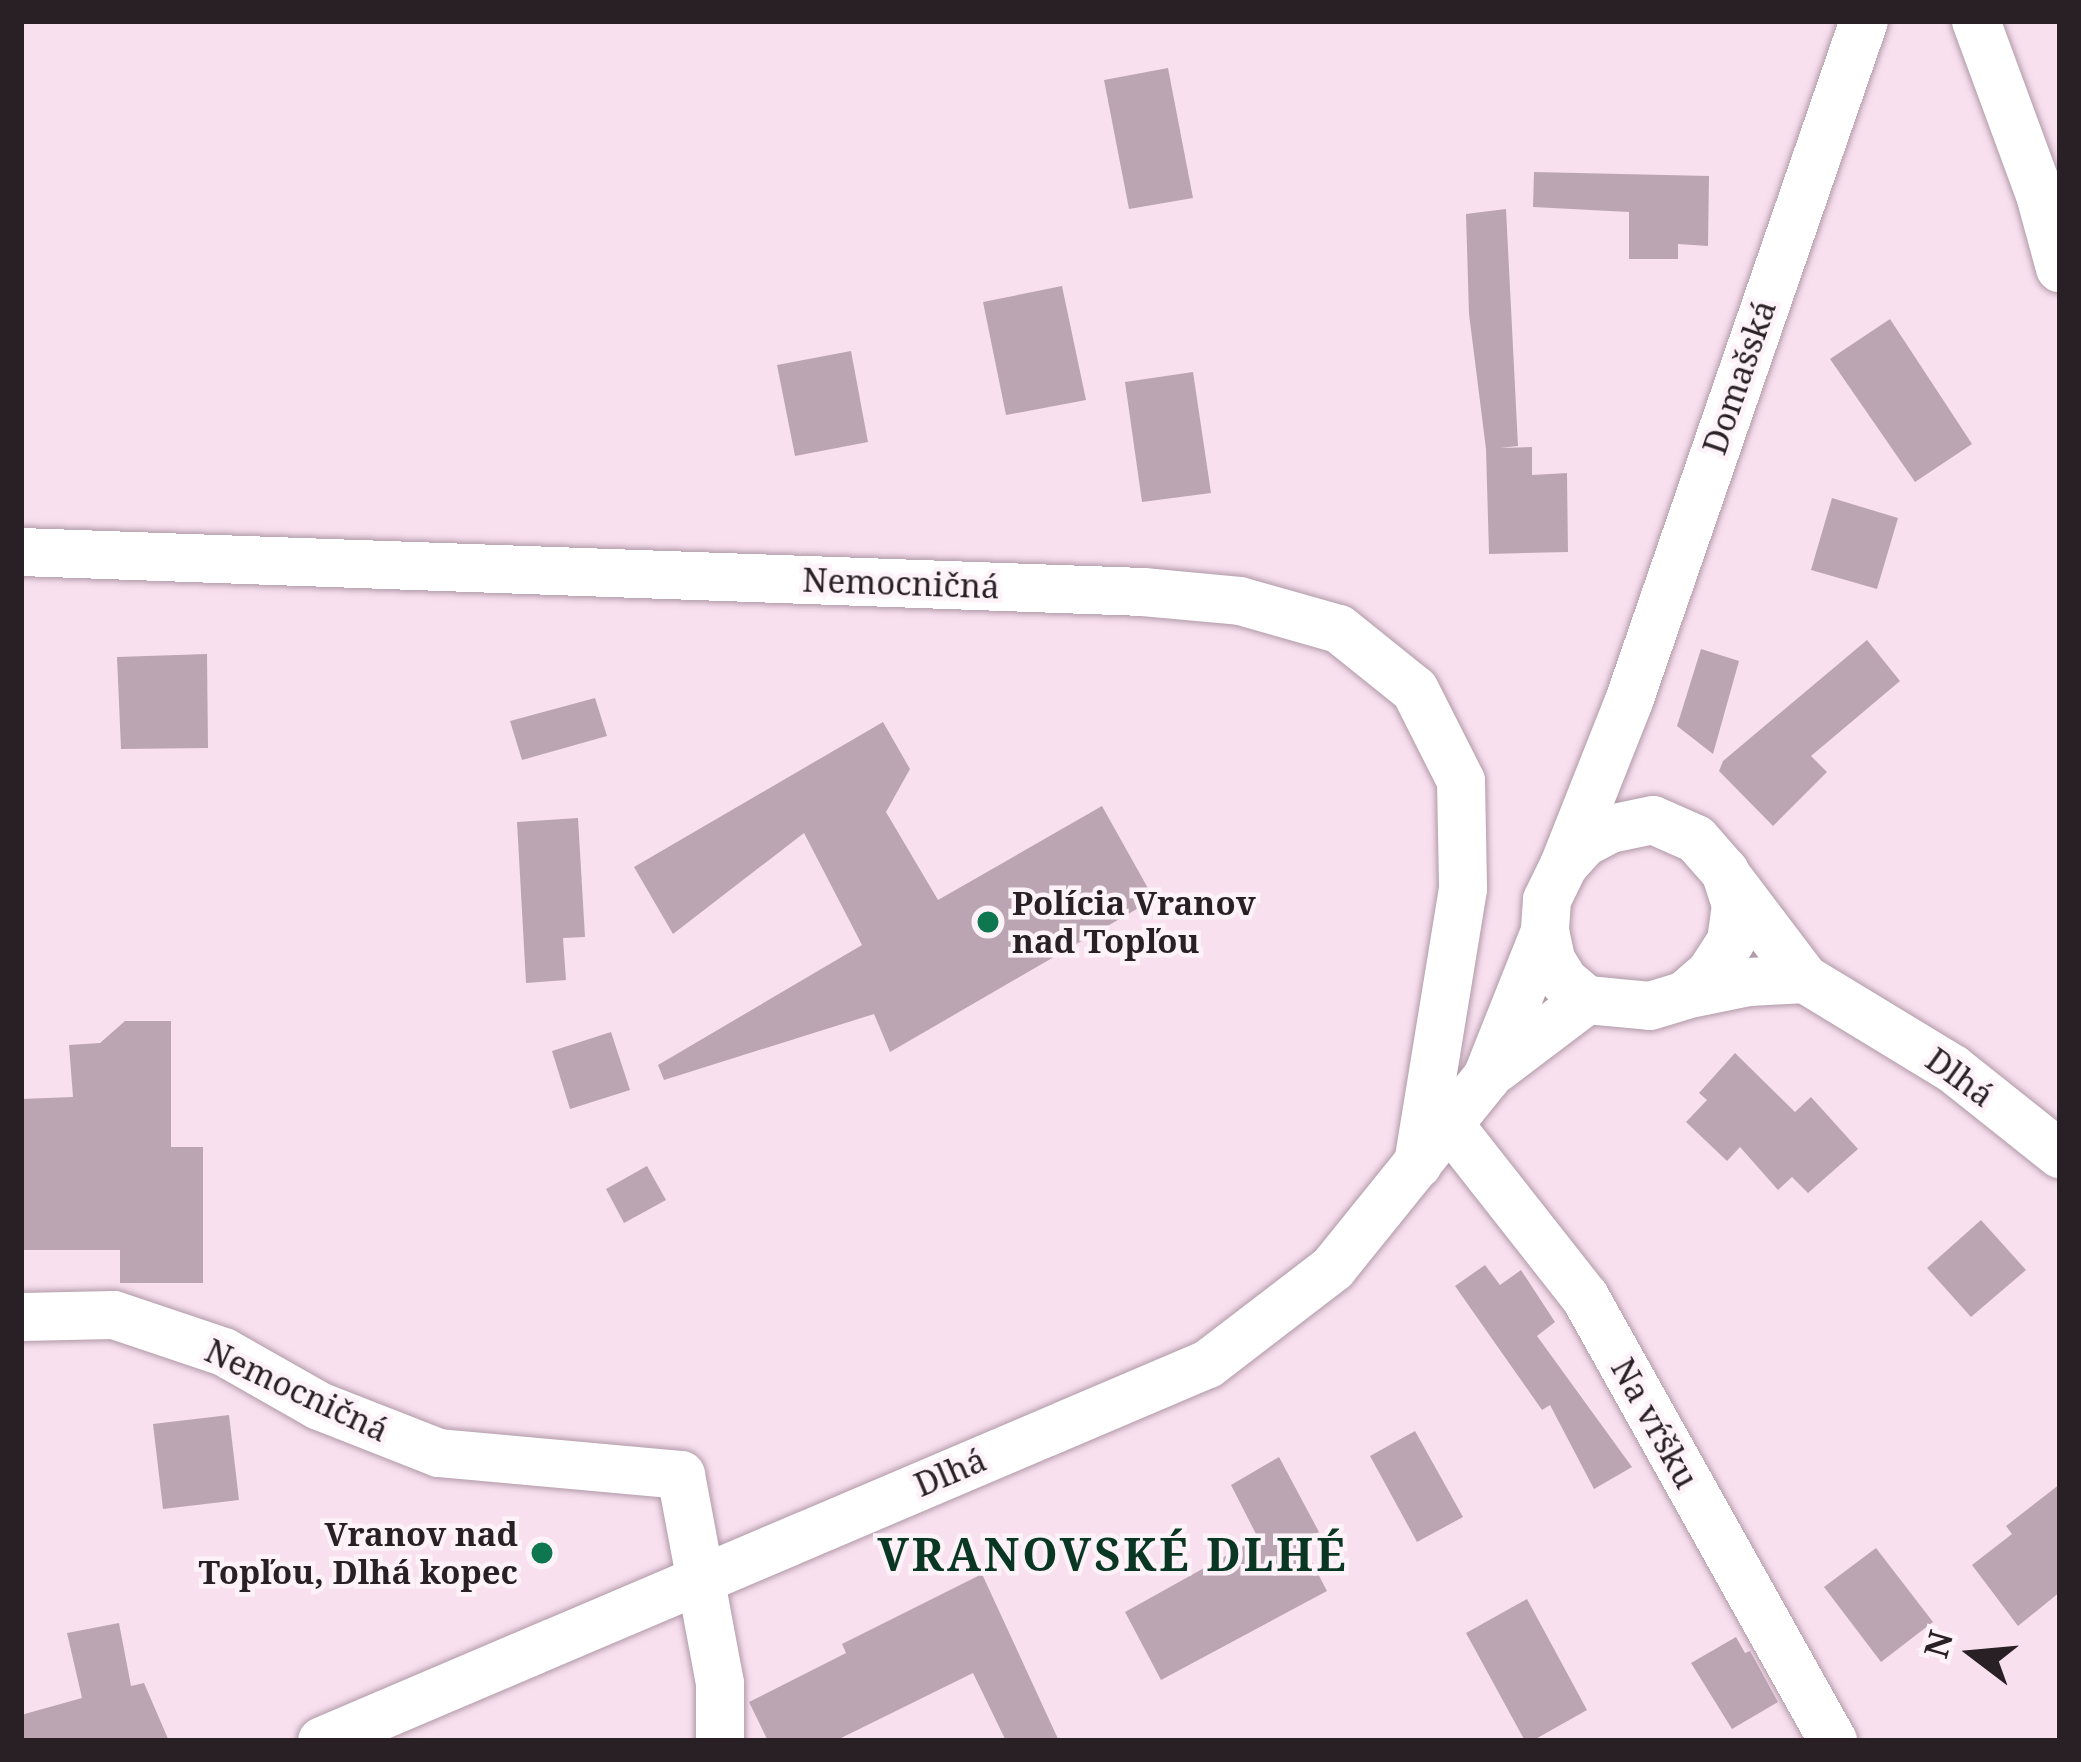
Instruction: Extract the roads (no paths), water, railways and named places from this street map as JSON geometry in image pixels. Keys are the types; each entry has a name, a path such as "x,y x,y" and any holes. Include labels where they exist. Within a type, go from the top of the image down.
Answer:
{"street":[{"name":"Domašská","path":"1564,865 1617,734 1864,21"},
{"path":"1976,21 2040,195 2060,268"},
{"name":"Nemocničná","path":"21,552 1143,592 1240,601 1340,629 1415,690 1462,781 1463,890 1418,1164"},
{"path":"1617,734 1632,783 1653,820"},
{"path":"1653,820 1696,839 1805,980 1749,982 1650,1006 1587,1000 1564,981 1551,960 1545,931 1547,900 1564,865 1584,843 1610,829 1653,820"},
{"path":"1685,995 1711,972 1731,941 1736,905 1725,872"},
{"path":"1487,1077 1545,931"},
{"name":"Dlhá","path":"1805,980 1856,1006 1953,1069 2060,1154"},
{"path":"1445,1018 1450,1070 1462,1082 1487,1077 1587,1000"},
{"name":"Dlhá","path":"322,1741 1208,1364 1334,1268 1487,1077"},
{"name":"Na vŕšku","path":"1448,1123 1585,1297 1833,1741"},
{"name":"Nemocničná","path":"21,1317 114,1316 224,1352 320,1406 439,1453 681,1475 700,1581"},
{"path":"700,1581 720,1683 720,1741"}],"place":[{"name":"Polícia Vranov nad Topľou","path":"988,922"},
{"name":"Vranov nad Topľou, Dlhá kopec","path":"542,1553"}],"district":[{"name":"VRANOVSKÉ DLHÉ","path":"1113,1554"}]}
